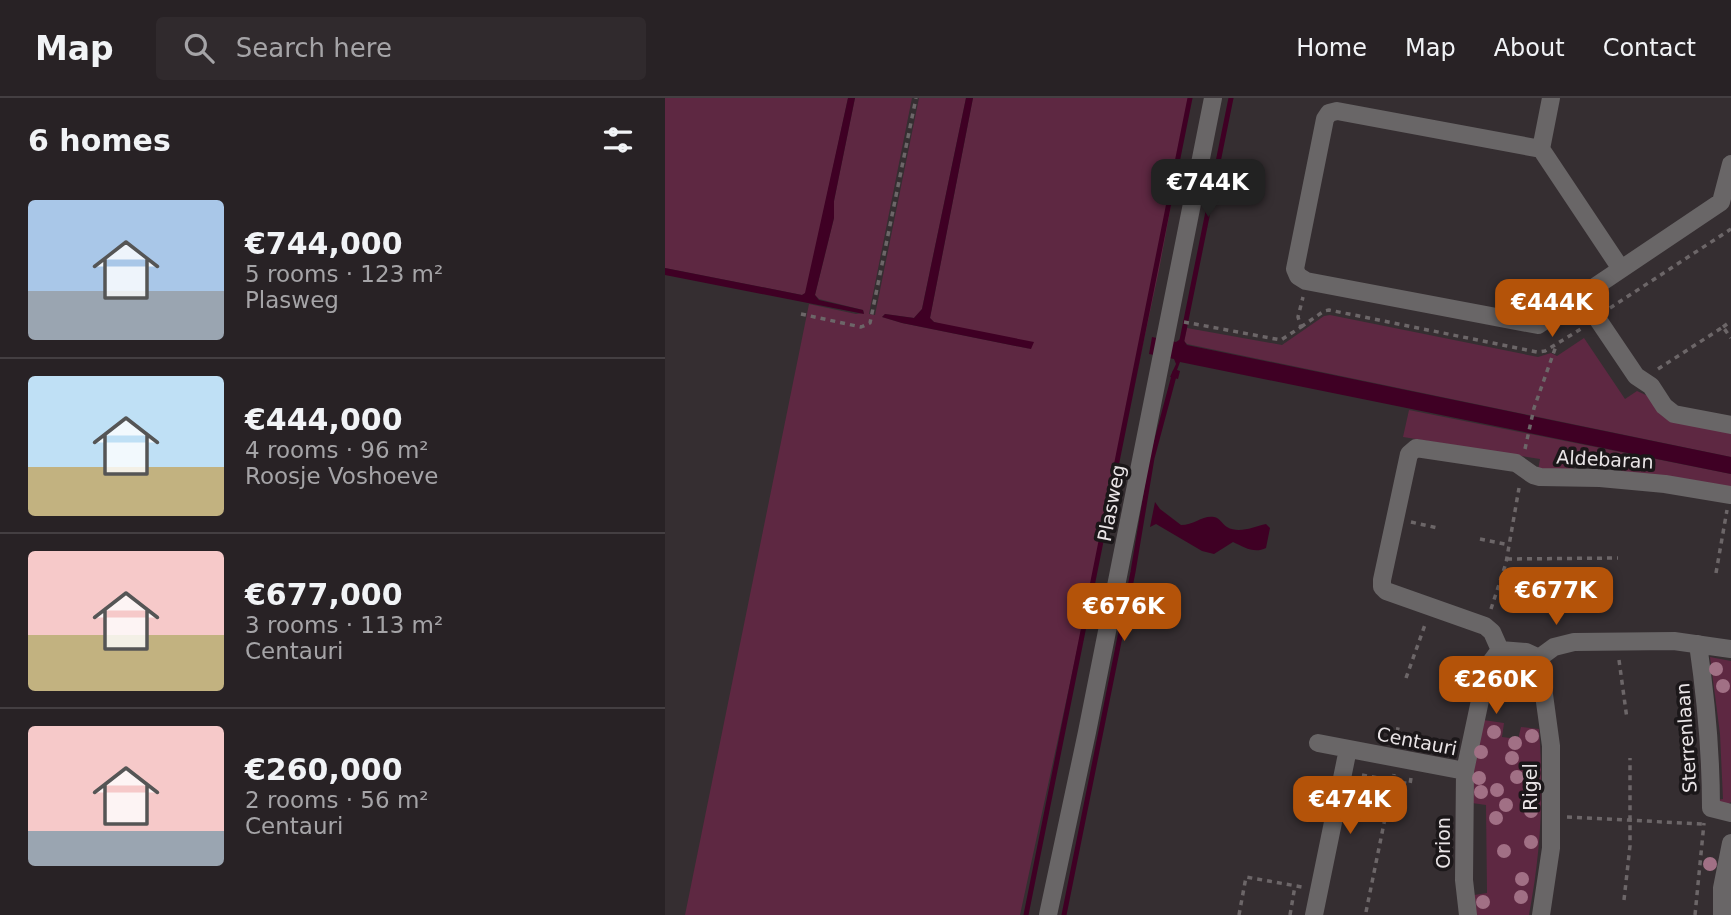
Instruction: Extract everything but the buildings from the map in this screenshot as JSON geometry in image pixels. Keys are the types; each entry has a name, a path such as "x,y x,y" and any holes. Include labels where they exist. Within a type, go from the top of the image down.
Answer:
{"street":[{"name":"Plasweg","path":"1048,915 1213,98"},
{"path":"1551,98 1541,149 1621,270"},
{"path":"1541,149 1337,111 1329,113 1325,119 1295,268 1302,279 1538,325 1721,202 1731,164"},
{"path":"1582,296 1636,376 1651,386 1664,406 1674,414 1731,425"},
{"name":"Aldebaran","path":"1432,607 1386,591 1382,580 1409,454 1416,448 1516,463 1540,477 1601,478 1665,484 1730,495"},
{"path":"1432,607 1485,626 1492,632 1500,650 1526,652 1539,658 1554,647 1574,642 1674,641 1731,649"},
{"name":"Sterrenlaan","path":"1698,644 1707,706 1711,764 1708,816 1731,813"},
{"name":"Centauri","path":"1318,743 1465,771 1482,691 1492,662 1500,650"},
{"name":"Rigel","path":"1539,658 1551,746 1551,848 1541,915"},
{"path":"1314,915 1348,749"},
{"name":"Orion","path":"1465,771 1464,880 1468,915"},
{"path":"1726,911 1722,888 1731,843"}],"path":[{"path":"801,313 861,327 870,323 916,98"},
{"path":"1195,324 1281,340 1301,327 1298,317 1302,279"},
{"path":"1641,380 1731,321"},
{"path":"1723,327 1731,338"},
{"path":"1485,626 1507,559 1534,408 1557,344"},
{"path":"1716,573 1730,495"},
{"path":"1395,518 1438,528"},
{"path":"1480,539 1509,545"},
{"path":"1507,559 1618,558"},
{"path":"1406,678 1432,607"},
{"path":"1615,641 1627,719"},
{"path":"1366,912 1397,758"},
{"path":"1624,900 1631,821 1630,758"},
{"path":"1551,816 1631,821 1708,816 1695,915"},
{"path":"1238,915 1246,877 1319,891"},
{"path":"1290,915 1296,886"}],"shaded area":[{"path":"665,98 848,98 806,293 802,295 665,268"},
{"path":"848,98 855,98 834,201 834,218 815,295 819,300 863,310 864,314 665,275 665,268 802,295 805,293"},
{"path":"855,98 912,98 869,314 875,315 919,98 966,98 922,309 914,318 885,314 882,317 1031,349 934,322 930,318 973,98 1191,98 1159,270 1020,915 685,915 809,304 856,314 864,313 863,310 819,299 815,295 834,218 834,201"},
{"path":"966,98 973,98 930,318 934,322 1034,342 1031,349 882,317 885,314 914,318 922,309"},
{"path":"1330,315 1538,357 1551,353 1557,356 1584,338 1625,399 1637,391 1648,396 1662,416 1731,430 1731,457 1187,344 1184,341 1187,328 1282,345 1324,316"},
{"path":"1152,337 1176,342 1182,338 1187,345 1731,457 1731,474 1180,362 1178,379 1170,377 1176,364 1174,359 1149,354"},
{"path":"1409,410 1731,474 1731,489 1622,474 1622,468 1573,466 1572,473 1538,470 1540,459 1403,437"},
{"path":"1155,502 1181,525 1210,517 1236,530 1266,524 1270,528 1266,548 1253,550 1233,542 1214,554 1202,551 1156,524 1150,527"},
{"path":"1710,657 1731,661 1731,802 1726,806 1717,800 1723,799 1720,734"},
{"path":"1483,720 1504,723 1502,737 1518,739 1521,727 1539,729 1540,823 1529,915 1475,915 1474,895 1487,893 1486,805 1472,803 1471,781"}],"waterway":[{"path":"1026,915 1190,98"},
{"path":"1181,345 1231,98"},
{"path":"1064,915 1133,572 1152,458 1175,372"}]}
